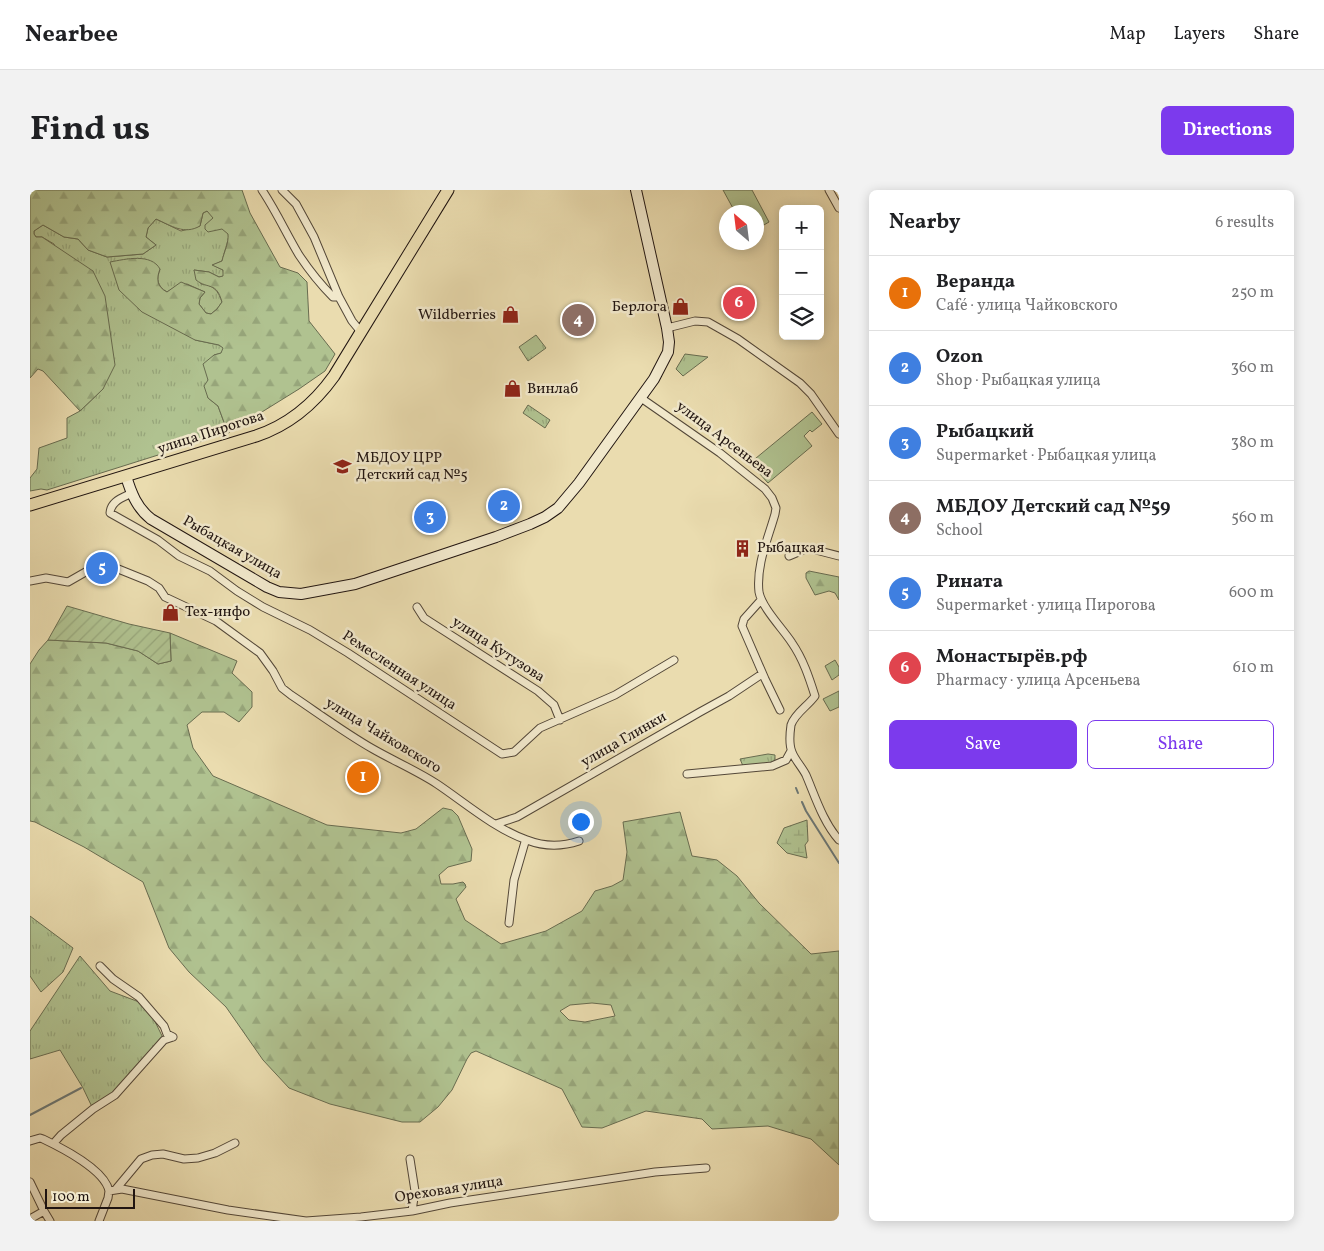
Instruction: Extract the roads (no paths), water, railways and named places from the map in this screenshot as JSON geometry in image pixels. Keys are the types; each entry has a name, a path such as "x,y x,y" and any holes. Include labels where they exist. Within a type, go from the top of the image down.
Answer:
{"main road":[{"name":"улица Пирогова","path":"30,506 256,436 272,430 303,411 334,376 448,190"},
{"path":"636,190 669,342 666,358 641,398"},
{"name":"Рыбацкая улица","path":"126,476 141,510 152,519 278,592 301,594 330,590 376,578 522,528 558,508 641,398"}],"street":[{"path":"262,190 299,255 316,280 333,297 339,297"},
{"path":"282,190 296,204 339,297 360,332"},
{"path":"829,190 839,208"},
{"path":"667,328 695,321 708,322 738,339 800,383 839,434"},
{"name":"улица Арсеньева","path":"641,398 720,453 765,489 772,498 776,508 762,557 759,584 761,600"},
{"name":"Ремесленная улица","path":"132,493 115,502 110,509 110,513 158,540 180,556 210,571 247,597 348,653 502,754 514,752 540,728 614,695 674,660"},
{"path":"789,556 808,548 839,556"},
{"name":"улица Чайковского","path":"30,581 46,578 68,582 89,570 99,559 152,583 159,588 165,597 216,621 260,653 282,688 291,695 372,749 435,783 496,824 524,839 551,846 579,841"},
{"path":"687,774 772,766 786,760 791,751 793,720 810,704 815,696 801,659 792,643 761,600 744,619 742,626 762,674 780,710"},
{"name":"улица Кутузова","path":"417,607 424,618 538,691 554,706 560,720"},
{"name":"улица Глинки","path":"496,824 517,817 729,696 762,674"},
{"path":"791,751 805,775 830,829 839,840"},
{"path":"508,924 514,880 525,842 524,839"},
{"path":"53,1144 61,1135 93,1109 115,1095 164,1040 173,1037 167,1034 164,1026 139,997 113,979 100,966"},
{"path":"30,1141 40,1138 92,1167 113,1190"},
{"path":"99,1221 113,1190 141,1159 163,1154 184,1159 198,1158 215,1153 235,1143"},
{"path":"410,1159 415,1191 412,1211"},
{"name":"Ореховая улица","path":"113,1190 122,1188 228,1210 306,1220 360,1217 412,1211 450,1203 637,1175 706,1168"},
{"path":"30,1182 50,1221"},
{"path":"30,1219 44,1211"}],"waterway":[{"path":"796,788 798,793"},
{"path":"802,802 839,863"},
{"path":"30,1115 81,1088"}],"place":[{"name":"Монастырёв.рф","path":"739,303"},
{"name":"Берлога","path":"681,307"},
{"name":"Wildberries","path":"510,315"},
{"name":"МБДОУ Детский сад №59","path":"578,320"},
{"name":"Винлаб","path":"513,389"},
{"name":"МБДОУ ЦРР Детский сад №5","path":"342,467"},
{"name":"Ozon","path":"504,506"},
{"name":"Рыбацкий","path":"430,517"},
{"name":"Рыбацкая","path":"743,548"},
{"name":"Рината","path":"102,568"},
{"name":"Тех-инфо","path":"171,612"},
{"name":"Веранда","path":"363,777"}]}
